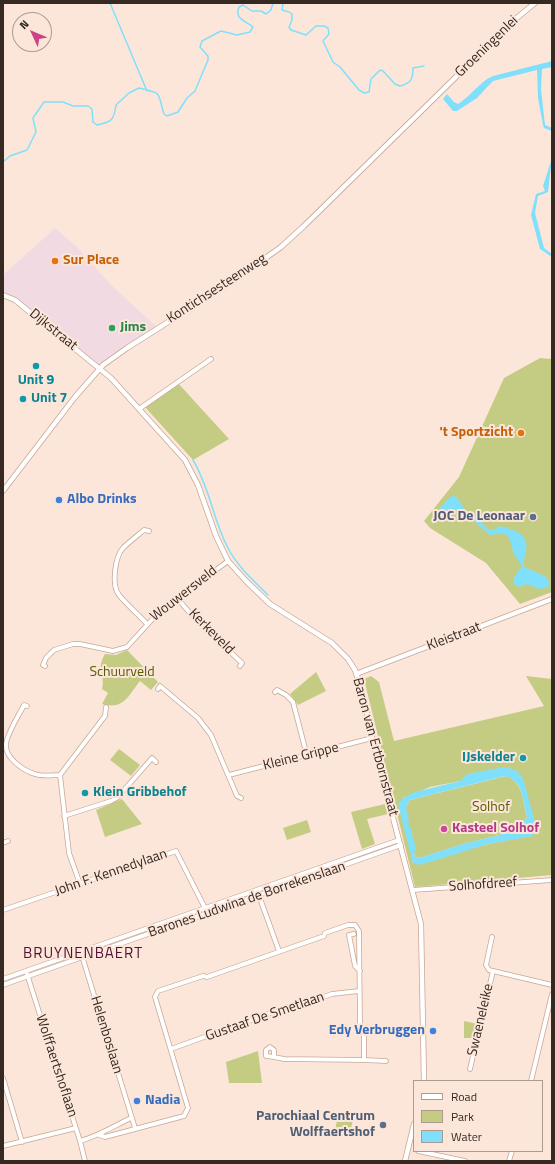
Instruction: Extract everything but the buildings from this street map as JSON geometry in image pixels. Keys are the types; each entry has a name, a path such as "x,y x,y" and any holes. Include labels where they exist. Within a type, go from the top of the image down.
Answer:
{"street":[{"name":"Groeningenlei","path":"440,92 513,21 535,3"},
{"name":"Kontichsesteenweg","path":"3,491 75,397 100,368 126,348 236,279 281,247 440,92"},
{"name":"Dijkstraat","path":"3,295 15,300 100,368"},
{"path":"139,409 211,359"},
{"name":"Baron van Ertbornstraat","path":"100,368 185,460 198,485 216,536 228,560 270,604 332,643 348,659 356,674 362,690 372,738 413,890 423,936 424,1080"},
{"path":"147,624 118,595 115,588 114,579 118,556 122,549 144,530 149,531"},
{"name":"Wouwersveld","path":"45,666 43,665 46,658 54,650 73,644 80,644 113,651 127,647 158,613 228,560"},
{"name":"Kerkeveld","path":"178,598 194,618 242,663 240,666"},
{"name":"Kleistraat","path":"356,674 552,599"},
{"path":"158,689 160,686 206,726 237,796 241,798"},
{"path":"275,692 277,690 286,695 293,702 307,756"},
{"path":"27,706 24,705 7,739 6,750 8,756 28,771 37,775 60,775"},
{"path":"80,884 68,853 60,775 105,716 106,707"},
{"name":"Kleine Grippe","path":"229,775 372,738"},
{"path":"64,816 111,801 124,792 152,758 156,762"},
{"path":"3,843 8,841"},
{"name":"Barones Ludwina de Borrekenslaan","path":"3,979 257,889 400,843"},
{"name":"Barones Ludwina de Borrekenslaan","path":"3,985 208,914 400,843"},
{"name":"John F. Kennedylaan","path":"3,910 176,851 208,914"},
{"name":"Solhofdreef","path":"413,890 552,880"},
{"path":"257,889 278,951"},
{"path":"99,1135 105,1137 184,1116 187,1113 188,1108 172,1049 155,997 158,991 207,976 348,925 355,925 359,931 360,1024 364,1033 364,1060"},
{"path":"354,934 349,935 356,966 360,971"},
{"name":"Swaeneleike","path":"492,937 486,965 492,971 552,985"},
{"name":"Helenboslaan","path":"80,952 135,1128"},
{"name":"Wolffaertshoflaan","path":"26,971 85,1161"},
{"name":"Swaeneleike","path":"470,1069 492,971"},
{"name":"Gustaaf De Smetlaan","path":"172,1049 286,1007 291,1008 338,993 359,991"},
{"path":"531,1080 552,994"},
{"path":"274,1057 284,1059 386,1061"},
{"path":"3,1078 5,1091 22,1142"},
{"path":"80,1141 99,1135 131,1118"},
{"path":"405,1161 406,1149 413,1127"},
{"path":"3,1146 76,1128"},
{"path":"406,1149 413,1150"},
{"path":"423,1152 465,1161"}],"shaded area":[{"path":"55,228 77,247 111,285 158,328 100,368 3,290 3,275"}],"green space":[{"path":"540,358 552,359 552,592 520,604 486,563 430,528 424,521 459,477 504,378"},
{"path":"177,382 229,439 193,460 144,406"},
{"name":"Schuurveld","path":"127,650 158,682 151,690 140,681 129,696 121,703 116,705 102,704 108,693 102,689 102,660 105,654 116,655"},
{"path":"316,672 326,691 298,705 290,694"},
{"name":"Solhof","path":"371,676 379,682 394,741 544,706 526,676 552,679 552,875 415,887 364,679","holes":["516,770 533,835 488,844 413,863 403,798 430,787"]},
{"path":"119,749 140,765 131,776 110,760"},
{"name":"Solhof","path":"506,776 516,782 523,799 527,817 519,830 464,844 419,858 415,857 407,825 406,807 410,800"},
{"path":"122,799 142,824 105,837 96,810"},
{"path":"385,804 388,814 367,819 375,844 362,849 351,812"},
{"path":"307,820 311,832 287,840 283,828"},
{"path":"464,1021 478,1024 474,1038 464,1038"},
{"path":"258,1051 262,1083 229,1083 226,1062"},
{"path":"339,1111 354,1115 350,1133 335,1130"}],"water":[{"path":"552,61 552,67 542,69 541,89 545,125 552,128 552,131 544,128 543,125 538,98 537,70 493,81 477,98 457,111 453,111 443,99 447,94 454,102 458,104 483,82 493,76"},
{"path":"552,158 548,192 538,196 535,213 544,248 552,254 552,257 540,249 531,215 536,194 545,191 543,186"},
{"path":"452,496 457,497 467,513 479,519 487,529 495,530 499,526 514,530 523,536 527,545 524,567 545,576 550,584 548,587 540,589 527,584 519,587 514,584 513,579 522,566 514,554 509,537 503,533 490,535 477,523 460,511 455,510 450,510 439,521 435,520 435,517 441,507"},
{"path":"504,767 516,770 523,778 536,826 533,836 488,844 420,865 413,863 398,804 403,798 415,792 460,781 467,774","holes":["505,776 511,778 519,787 527,817 519,830 463,844 419,858 415,857 414,853 416,849 410,826 407,825 409,822 406,807 410,800"]}],"waterway":[{"path":"110,3 147,91"},
{"path":"3,162 10,156 27,150 36,132 33,118 44,102 63,102 73,106 88,106 92,109 93,122 97,125 111,120 116,105 129,93 139,88 156,93 160,98 164,114 167,116 178,112 187,98 195,91 208,60 208,56 200,47 202,41 221,31 237,35 250,32 253,27 239,17 239,7 243,5 252,11 261,11 266,14 271,10 273,3"},
{"path":"283,3 282,10 292,14 292,20 289,27 291,30 306,35 316,26 324,26 328,28 329,34 323,41 333,62 340,67 359,90 364,93 369,92 371,79 380,70 383,71 395,84 400,86 411,80 413,68 424,66"},
{"path":"193,460 204,482 228,548 241,567 268,595"}],"place":[{"name":"Sur Place","path":"55,261"},
{"name":"Jims","path":"112,328"},
{"name":"Unit 9","path":"36,366"},
{"name":"Unit 7","path":"23,399"},
{"name":"'t Sportzicht","path":"521,433"},
{"name":"Albo Drinks","path":"59,500"},
{"name":"JOC De Leonaar","path":"533,517"},
{"name":"IJskelder","path":"523,758"},
{"name":"Klein Gribbehof","path":"85,793"},
{"name":"Kasteel Solhof","path":"444,829"},
{"name":"Edy Verbruggen","path":"433,1031"},
{"name":"Nadia","path":"137,1101"},
{"name":"Parochiaal Centrum Wolffaertshof","path":"383,1125"}],"district":[{"name":"BRUYNENBAERT","path":"83,954"}]}
